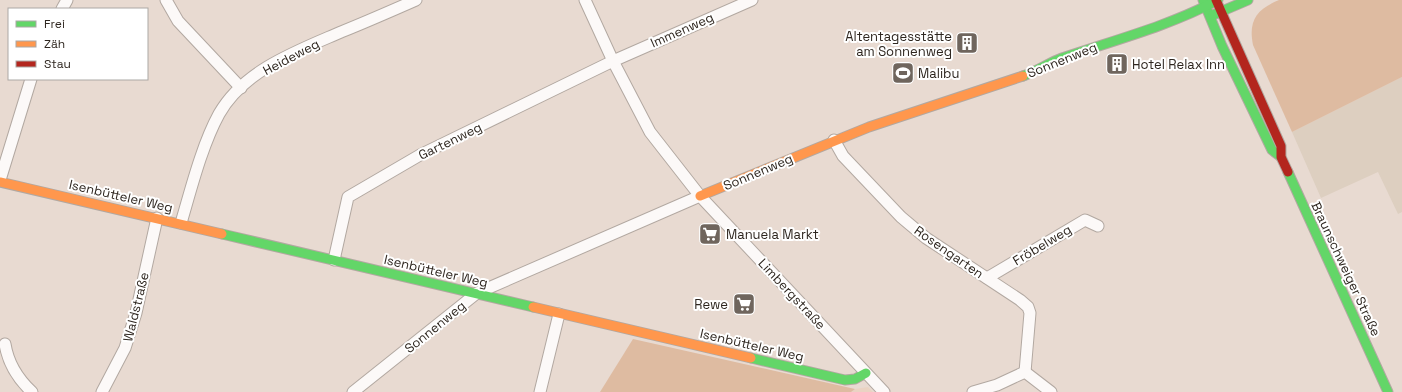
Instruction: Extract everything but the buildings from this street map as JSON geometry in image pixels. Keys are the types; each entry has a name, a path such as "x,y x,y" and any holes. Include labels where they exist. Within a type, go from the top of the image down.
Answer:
{"street":[{"path":"166,0 178,22 241,88"},
{"name":"Heideweg","path":"181,224 212,129 220,113 241,88 270,66 298,51 416,0"},
{"name":"Limbergstraße","path":"585,0 613,61 650,132 700,196 884,392"},
{"name":"Immenweg","path":"613,61 752,0"},
{"name":"Braunschweiger Straße","path":"1217,0 1281,146 1281,157 1388,392"},
{"name":"Sonnenweg","path":"353,392 477,293 700,196 834,140 1028,74 1053,61 1128,37 1194,13 1205,3 1217,0"},
{"path":"1194,13 1210,17 1248,0"},
{"name":"Braunschweiger Straße","path":"1205,3 1237,79 1272,150 1281,157"},
{"name":"Gartenweg","path":"334,260 348,197 420,155 613,61"},
{"path":"0,181 30,80"},
{"name":"Rosengarten","path":"834,140 843,156 901,216 926,238 1020,300 1028,307 1030,314 1025,372"},
{"name":"Isenbütteler Weg","path":"0,181 477,293 559,314 845,380 855,379 866,373"},
{"name":"Waldstraße","path":"102,392 126,348 136,313 157,218"},
{"name":"Fröbelweg","path":"987,278 1085,220 1098,226"},
{"path":"540,392 559,314"},
{"path":"5,344 6,354 12,368 32,392"},
{"path":"973,392 997,385 1025,372 1051,392"}],"shaded area":[{"path":"1279,0 1402,0 1402,77 1292,132 1253,45 1252,36 1253,22 1256,16 1265,7"},
{"path":"1402,77 1402,212 1398,214 1378,172 1321,198 1292,132"},
{"path":"633,339 855,389 851,392 600,392"},
{"path":"868,387 873,392 851,392 855,389"}],"traffic: fast":[{"path":"1203,0 1222,46 1272,150 1281,157"},
{"path":"1023,76 1062,58 1180,18 1218,0"},
{"path":"1213,15 1248,0"},
{"path":"1288,172 1388,392"},
{"path":"222,234 533,307"},
{"path":"751,358 845,380 855,379 866,373"}],"traffic: slow":[{"path":"700,196 869,127 1023,76"},
{"path":"0,182 222,234"},
{"path":"533,307 751,358"}],"traffic: jam":[{"path":"1216,0 1281,146 1281,157 1288,172"}],"place":[{"name":"Altentagesstätte am Sonnenweg","path":"967,43"},
{"name":"Hotel Relax Inn","path":"1117,64"},
{"name":"Malibu","path":"903,73"},
{"name":"Manuela Markt","path":"710,234"},
{"name":"Rewe","path":"744,304"}]}
